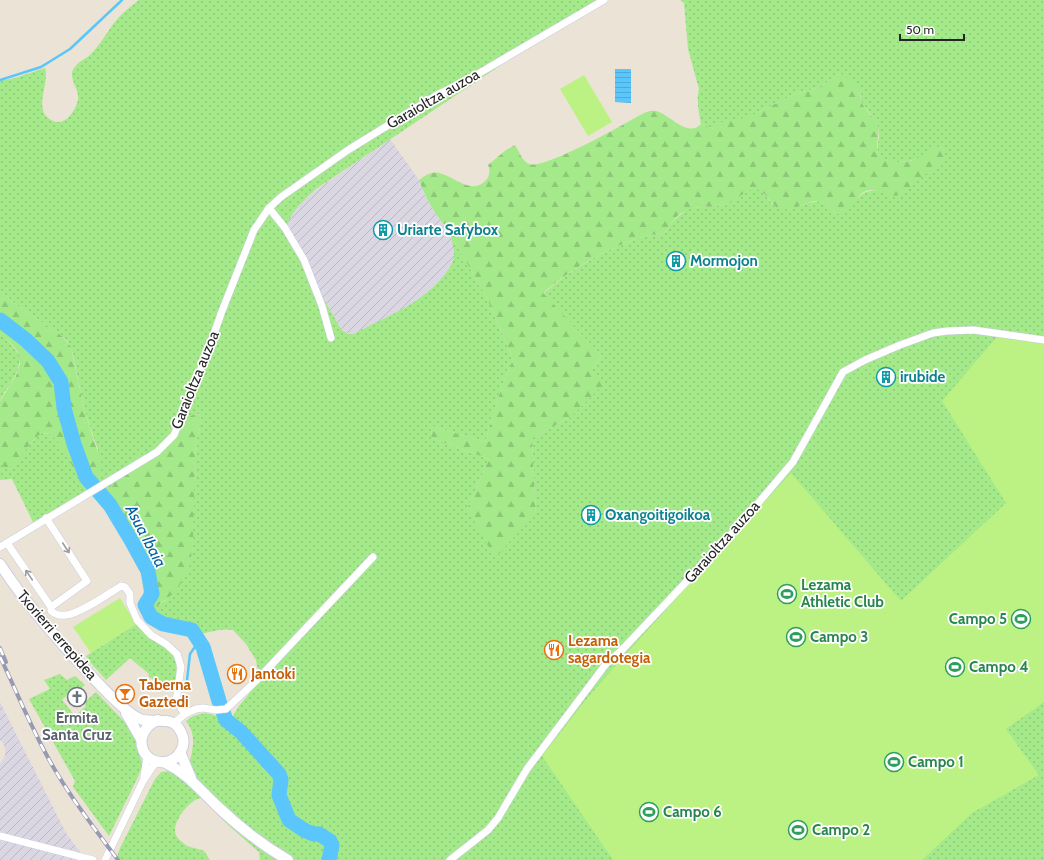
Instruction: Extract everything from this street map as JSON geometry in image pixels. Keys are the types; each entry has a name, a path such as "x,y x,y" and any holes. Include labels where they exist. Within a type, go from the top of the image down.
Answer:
{"street":[{"name":"Garaioltza auzoa","path":"0,547 157,452 174,435 254,230 270,208 281,197 348,150 437,95 471,78 604,0"},
{"path":"270,208 285,228 304,260 322,306 331,338"},
{"name":"Garaioltza auzoa","path":"450,860 488,830 498,818 527,769 606,664 621,651 737,528 793,462 843,372 865,360 933,333 974,330 1044,340"},
{"path":"46,518 87,581 51,607"},
{"path":"7,543 51,607 51,612 56,615 67,615 84,608 121,586 125,587 130,594 130,603 137,620 151,635 166,644 177,654 181,667 176,701 185,714"},
{"path":"105,860 142,781 153,766 176,757 180,752 183,746 183,738 181,732 174,723 185,714 196,709 203,708 216,710 226,708 258,679 373,557"},
{"name":"Txorierri errepidea","path":"0,564 16,590 41,620 74,657 130,713 142,720 164,720 174,723"},
{"name":"Txorierri errepidea","path":"118,702 141,739 147,756"},
{"path":"141,739 146,727 158,720"},
{"path":"180,752 190,777 198,788"},
{"path":"142,781 147,756 183,773 240,826 288,860"},
{"path":"0,836 93,860"}],"shaded area":[{"path":"390,139 419,180 424,194 439,219 446,227 454,246 455,256 447,273 422,297 407,307 354,334 345,333 341,329 314,282 287,228 288,222 292,213 298,206 316,190"},
{"path":"0,702 66,833 86,860 0,860 0,764 5,756 5,749 0,740"}],"green space":[{"path":"139,0 605,0 516,55 316,189 294,211 287,228 314,282 341,329 344,332 354,334 412,303 442,278 452,263 454,256 451,237 446,227 486,296 513,359 501,389 485,442 432,426 431,438 489,459 467,509 536,514 532,438 572,416 592,370 602,356 543,294 579,267 608,250 637,239 652,235 663,235 672,222 686,210 691,208 725,205 751,189 757,189 761,190 773,205 790,209 820,201 825,203 835,213 847,211 862,194 866,192 876,191 894,195 901,194 943,157 944,150 910,161 891,162 883,159 877,151 879,135 878,128 874,119 861,101 861,91 840,73 818,88 795,94 753,115 714,129 701,124 698,102 699,89 688,49 684,3 680,0 1044,0 1044,860 260,860 259,852 227,824 201,798 192,802 180,815 175,832 184,844 204,851 210,860 116,860 120,848 155,779 161,772 188,769 193,738 190,727 186,721 193,716 205,713 222,717 228,724 239,706 252,690 258,671 256,660 246,644 233,630 220,630 199,634 184,633 170,629 164,625 148,609 155,608 166,600 192,553 195,458 196,442 202,421 200,415 198,414 186,420 176,433 114,482 106,504 93,489 98,450 84,409 73,354 68,342 62,336 19,307 0,290 0,81 15,78 45,68 46,79 42,102 44,113 53,121 58,122 66,119 75,109 78,100 72,76 74,68 90,55 114,23"},
{"path":"840,73 862,89 862,102 866,110 877,124 877,150 881,157 898,162 908,162 917,159 939,147 944,150 945,154 942,159 937,165 901,194 893,196 870,190 866,191 859,196 849,210 842,214 836,213 819,201 809,202 791,209 781,209 774,205 763,192 756,189 749,190 727,204 690,209 681,213 675,218 663,235 652,235 637,239 608,250 579,266 543,293 602,356 592,370 605,383 572,416 532,438 536,514 495,558 467,509 489,459 431,438 432,426 485,442 501,389 513,359 486,296 446,227 430,205 419,180 428,174 439,173 463,184 476,186 482,184 487,179 489,172 488,165 506,150 515,145 523,158 529,164 549,161 581,147 650,111 660,112 684,127 696,128 701,124 714,129 726,120 731,122 753,115 795,94 818,88"},
{"path":"584,75 612,122 588,136 560,89"},
{"path":"0,290 19,307 62,336 71,347 84,409 101,462 101,474 92,490 81,479 63,449 50,434 43,433 37,437 19,459 12,465 5,468 0,463 0,401 16,376 20,364 17,351 0,333"},
{"path":"0,333 7,339 16,351 19,363 15,377 0,401"},
{"name":"Lezama Athletic Club","path":"997,337 1044,344 1044,702 1006,729 1039,775 972,813 922,860 613,860 542,756 589,696 685,588 791,473 901,601 1006,503 942,401"},
{"path":"195,414 200,415 202,421 196,442 193,543 190,564 186,576 174,593 155,608 148,609 143,596 146,574 141,556 106,504 113,484 120,472 130,462 168,439 184,422"},
{"path":"40,433 50,434 58,441 92,490 86,495 33,522 12,479 0,480 0,463 19,458"},
{"path":"120,598 136,624 91,653 73,627"},
{"path":"136,624 170,650 176,662 177,678 173,693 148,676 149,674 130,658 106,680 86,656"},
{"path":"60,674 67,680 75,676 85,685 75,694 71,691 62,700 75,716 86,706 84,703 96,692 135,733 139,754 143,765 109,836 73,787 75,781 29,699 50,689 44,680"}],"water":[{"path":"615,69 631,69 631,103 615,102"}],"waterway":[{"path":"0,80 41,67 70,49 122,0"},
{"name":"Asua Ibaia","path":"0,320 26,340 48,361 61,382 64,408 74,444 86,477 110,505 148,571 152,594 145,605 151,617 163,624 192,630 203,647 226,720 241,732 279,774 281,780 279,795 289,820 304,830 313,834 319,834 330,841 332,845 329,860"},
{"path":"186,689 190,654 199,641"}],"railway":[{"path":"0,648 6,662"},
{"path":"0,657 50,761 79,808 118,860"}],"place":[{"name":"Uriarte Safybox","path":"383,230"},
{"name":"Mormojon","path":"676,261"},
{"name":"irubide","path":"886,377"},
{"name":"Oxangoitigoikoa","path":"591,515"},
{"name":"Lezama Athletic Club","path":"787,594"},
{"name":"Campo 5","path":"1021,619"},
{"name":"Campo 3","path":"796,637"},
{"name":"Lezama sagardotegia","path":"554,650"},
{"name":"Campo 4","path":"955,667"},
{"name":"Jantoki","path":"237,674"},
{"name":"Taberna Gaztedi","path":"125,694"},
{"name":"Ermita Santa Cruz","path":"77,697"},
{"name":"Campo 1","path":"894,762"},
{"name":"Campo 6","path":"649,812"},
{"name":"Campo 2","path":"798,830"}]}
